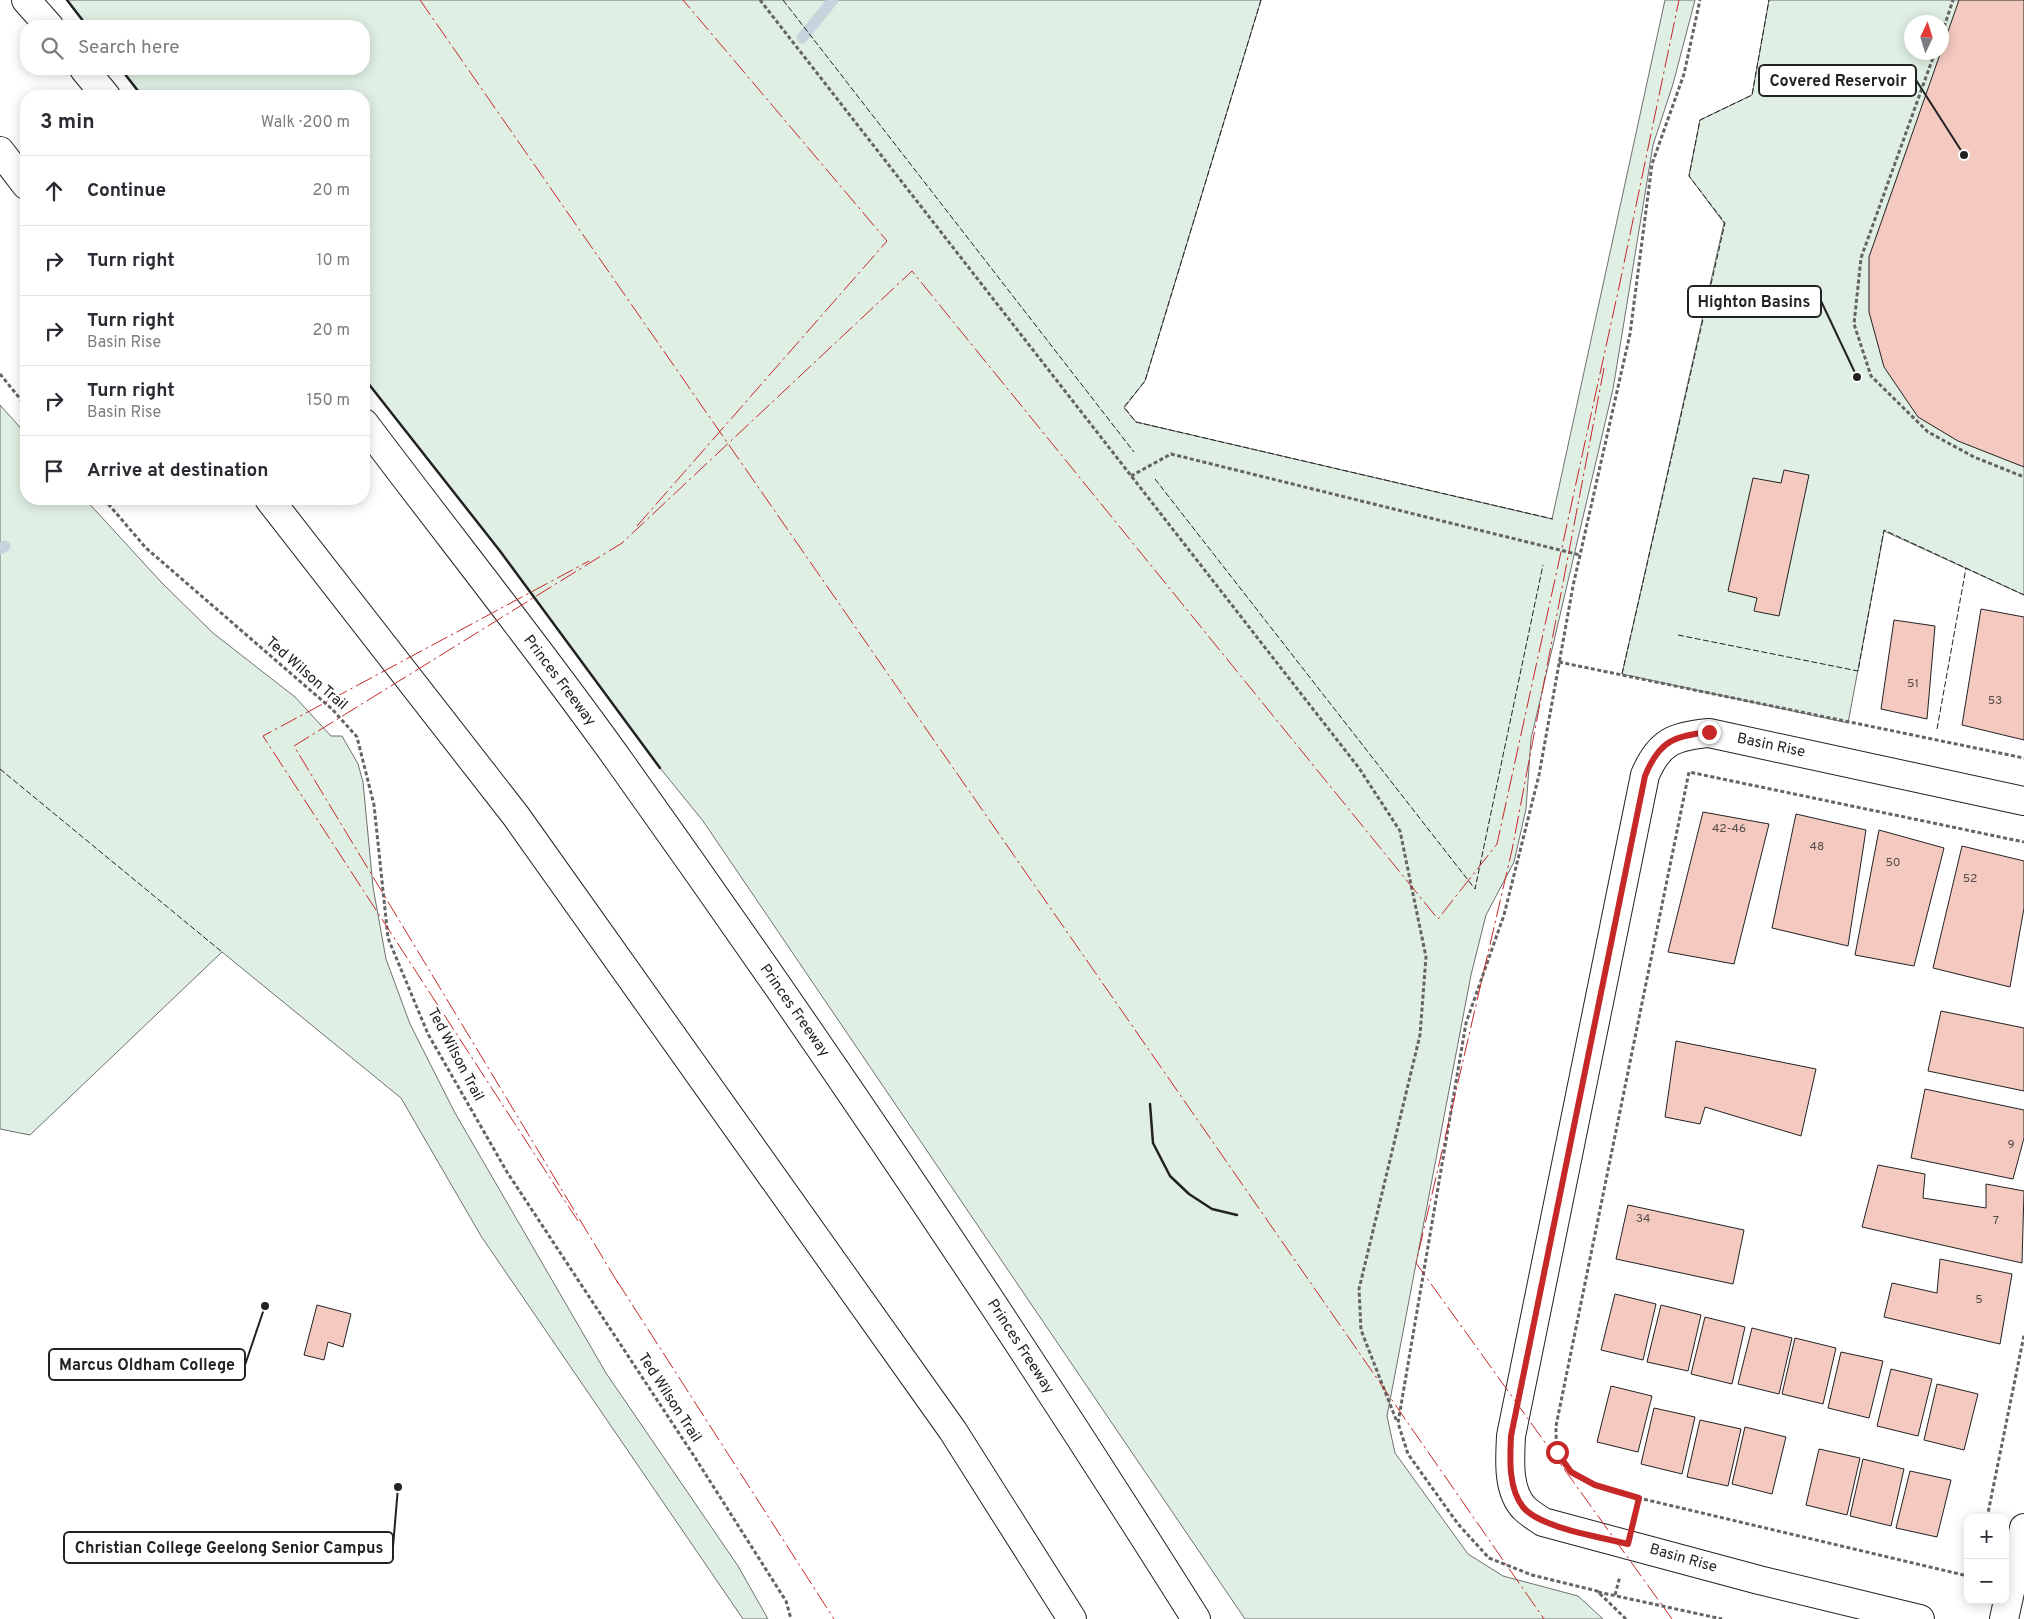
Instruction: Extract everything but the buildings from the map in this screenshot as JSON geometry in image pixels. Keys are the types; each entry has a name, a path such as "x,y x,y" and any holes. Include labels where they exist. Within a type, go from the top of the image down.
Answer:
{"main road":[{"path":"26,0 43,20"},
{"path":"89,75 101,90"},
{"path":"0,151 20,177"},
{"name":"Princes Freeway","path":"370,431 619,760 885,1142 1137,1524 1196,1619"},
{"path":"275,505 516,816 952,1431 1072,1619"},
{"name":"Basin Rise","path":"1920,1619 1758,1580 1543,1522 1523,1507 1513,1486 1510,1459 1511,1436 1645,776 1652,759 1662,746 1683,735 1709,732 2024,801"},
{"path":"2004,1619 2024,1528"}],"path":[{"path":"760,0 1359,768 1400,831 1426,957 1420,1035 1359,1289 1361,1330 1398,1423 1408,1454 1458,1524 1490,1558 1532,1575 1722,1619"},
{"path":"1398,1423 1466,1023 1504,915 1539,775 1580,555 1630,334 1652,164 1684,74 1700,0"},
{"path":"1948,15 1953,0"},
{"path":"1932,60 1861,258 1854,324 1871,376 1928,432 1974,457 2024,477"},
{"path":"0,374 20,399"},
{"path":"1131,476 1171,454 1580,555"},
{"name":"Ted Wilson Trail","path":"109,505 146,548 332,709 357,737 374,805 388,938 428,1034 507,1172 704,1472 786,1601 791,1619"},
{"path":"1560,662 2024,758"},
{"path":"1964,1575 1639,1498 1595,1485 1571,1472 1557,1452 1556,1426 1689,772 2024,842"},
{"path":"1988,1514 2024,1335"},
{"path":"1615,1595 1639,1498"},
{"path":"1597,1591 1626,1619"}],"green space":[{"path":"67,0 1261,0 1145,381 1124,408 1136,422 1552,519 1665,0 1695,0 1673,84 1653,145 1613,389 1531,739 1526,809 1514,862 1486,915 1471,975 1387,1416 1395,1453 1468,1554 1503,1576 1578,1596 1603,1619 1245,1619 703,821 660,768 500,551 370,386 370,90 137,90 126,75 370,75 370,20 82,20"},
{"path":"1769,0 2024,0 2024,595 1884,531 1848,723 1622,674 1724,223 1689,176 1700,120 1752,95"},
{"path":"0,405 20,427 20,505 90,505 162,583 213,633 295,697 331,736 342,736 358,764 363,782 373,887 386,959 410,1024 455,1113 606,1373 738,1566 768,1619 743,1619 481,1236 401,1098 222,952 30,1135 0,1129"}],"waterway":[{"path":"802,38 833,0"},
{"path":"0,549 5,546"}],"fence":[{"path":"783,0 1134,452"},
{"path":"1261,0 1145,381 1124,407 1136,422 1553,519"},
{"path":"1622,674 1725,223 1689,176 1700,120 1752,95 1769,0"},
{"path":"1155,479 1475,889 1543,565"},
{"path":"1678,635 1858,671 1884,530 2024,595"},
{"path":"1937,729 1966,568"},
{"path":"0,769 222,952"}],"wall":[{"path":"67,0 82,20"},
{"path":"126,75 137,90"},
{"path":"370,386 500,551 660,768"},
{"path":"1150,1104 1153,1143 1170,1176 1189,1194 1212,1209 1237,1215"}],"power":[{"path":"420,0 1544,1619"},
{"path":"637,526 887,241 683,0"},
{"path":"618,1283 294,746 622,543 912,271 1438,919 1497,844 1619,287 1679,0"},
{"path":"1604,368 1512,850 1416,1263 1672,1619"},
{"path":"578,1221 263,736 589,561"},
{"path":"617,1281 834,1619"}],"place":[{"name":"Covered Reservoir","path":"1964,155"},
{"name":"Highton Basins","path":"1857,377"},
{"name":"Marcus Oldham College","path":"265,1306"},
{"name":"Christian College Geelong Senior Campus","path":"398,1487"}],"route":[{"path":"1557,1452 1571,1472 1595,1485 1639,1498 1628,1544 1543,1522 1523,1507 1513,1486 1510,1459 1511,1436 1645,776 1652,759 1662,746 1683,735 1709,732"}]}
